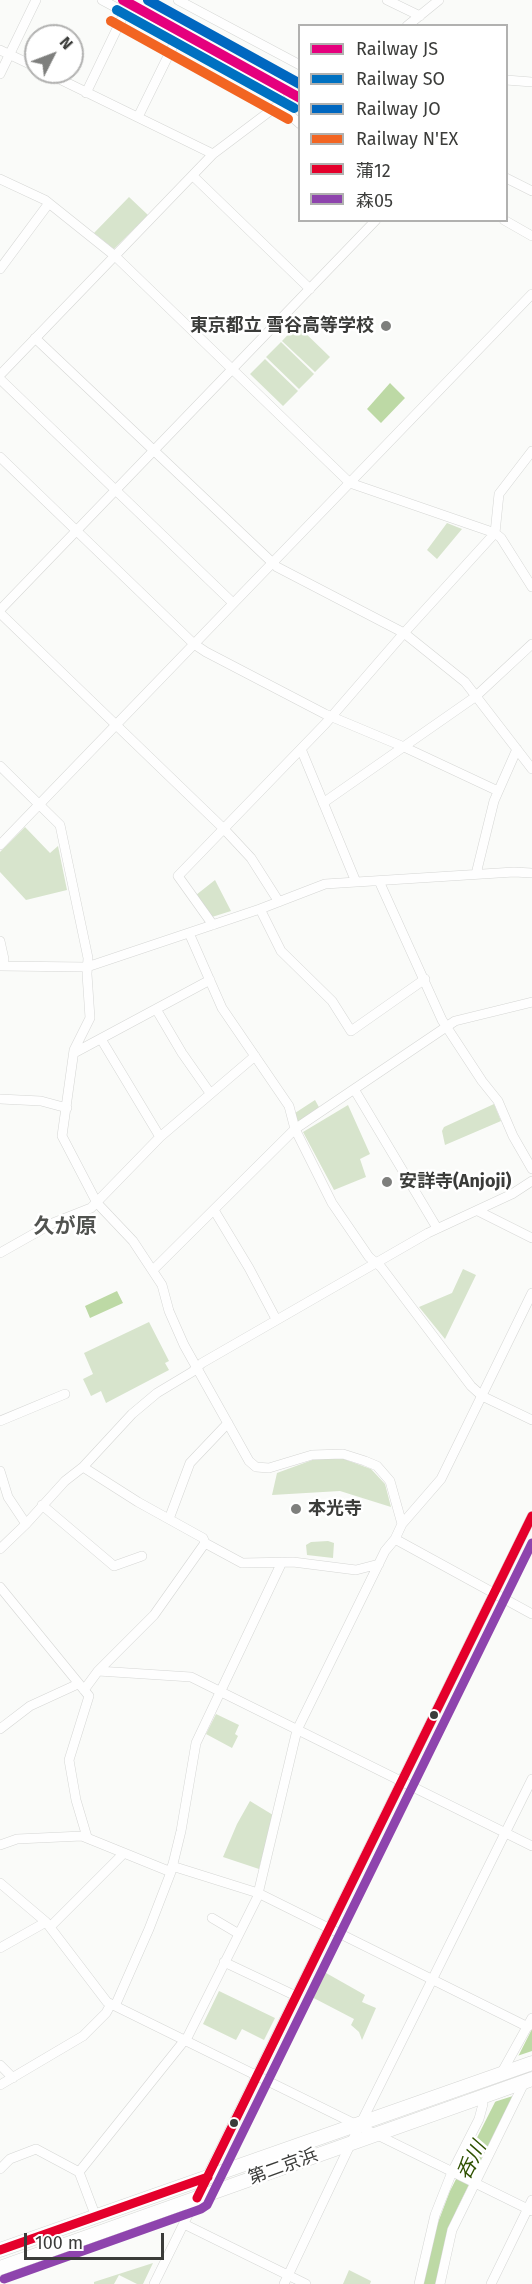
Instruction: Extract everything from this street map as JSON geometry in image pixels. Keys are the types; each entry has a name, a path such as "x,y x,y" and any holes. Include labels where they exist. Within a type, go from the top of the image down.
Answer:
{"highway":[{"name":"第二京浜","path":"0,2250 532,2063"},
{"name":"第二京浜","path":"0,2268 526,2081"}],"street":[{"path":"0,74 36,0"},
{"path":"102,0 277,93 282,102 213,154 0,377 233,603"},
{"path":"178,0 192,3 298,64"},
{"path":"387,0 420,16"},
{"path":"409,24 439,0"},
{"path":"86,93 125,12"},
{"path":"138,117 176,40"},
{"path":"0,50 24,61"},
{"path":"508,80 532,82"},
{"path":"68,84 213,154"},
{"path":"279,105 298,122"},
{"path":"193,176 310,289"},
{"path":"0,179 49,204 116,256 350,483 495,533 501,538 532,587"},
{"path":"508,179 532,191"},
{"path":"0,269 49,204"},
{"path":"279,902 251,858 224,829 0,612 374,222"},
{"path":"508,222 532,236"},
{"path":"0,845 532,294"},
{"path":"35,338 272,563 405,633 465,682 532,769"},
{"path":"213,925 178,876 301,749 495,533 499,494 532,451"},
{"path":"0,457 194,644 330,717 404,747 498,791"},
{"path":"323,803 475,697 532,644"},
{"path":"301,749 356,882"},
{"path":"476,874 494,801 517,749"},
{"path":"0,766 60,825 88,958 90,1017 74,1053 62,1136 97,1203 133,1242 162,1285 169,1311 184,1346 249,1461 256,1467 268,1468 312,1455 343,1454 376,1466 390,1481 402,1524"},
{"path":"0,941 4,959 2,966 87,967 260,909 325,884 519,871 532,873"},
{"path":"379,881 446,1026 482,1082 498,1101 513,1136 532,1169"},
{"path":"260,909 280,951 332,1001 351,1031 425,979"},
{"path":"189,933 222,1008 289,1106 295,1129 332,1203 374,1263 381,1268 471,1386 482,1396 532,1420"},
{"path":"74,1053 210,980"},
{"path":"153,1270 295,1129 455,1021 532,1002"},
{"path":"156,1009 182,1053 210,1093"},
{"path":"101,1039 160,1137"},
{"path":"0,1253 52,1223 92,1208 160,1137 255,1056"},
{"path":"354,1089 437,1228"},
{"path":"0,1099 41,1101 67,1108"},
{"path":"0,1549 65,1481 83,1467 132,1414 157,1393 276,1319 374,1263 437,1228 512,1194 532,1181"},
{"path":"214,1210 276,1319"},
{"path":"478,1210 532,1238"},
{"path":"79,2172 184,2040 239,1934 258,1893 297,1730 385,1551 395,1539 402,1524 441,1479 532,1293"},
{"path":"0,1421 65,1394"},
{"path":"169,1519 190,1462 228,1423"},
{"path":"83,1467 242,1563 282,1562 356,1570 379,1564"},
{"path":"0,1471 8,1497 26,1524"},
{"path":"42,1505 114,1566 142,1556"},
{"path":"154,2284 532,1516"},
{"path":"395,1539 532,1614"},
{"path":"2,1722 30,1706 81,1687 154,1615 206,1543"},
{"path":"0,2085 83,2036 113,2005 149,1929 172,1869 196,1743 282,1562"},
{"path":"0,1587 89,1696 69,1760 76,1800 87,1837"},
{"path":"98,1671 189,1677 532,1846"},
{"path":"286,2279 359,2124 532,1779"},
{"path":"0,1845 17,1839 87,1837 124,1853 172,1869 258,1893 433,1980 530,2022 505,2071"},
{"path":"0,1948 48,1925 124,1853"},
{"path":"0,1883 48,1925 106,2002 359,2124 454,2173 530,2207 491,2284"},
{"path":"213,1918 239,1934"},
{"path":"224,1962 296,1996"},
{"path":"0,2065 13,2078"},
{"path":"440,2284 452,2230 526,2081"},
{"path":"419,2284 435,2215 480,2119 483,2104 481,2097"},
{"path":"1,2166 10,2159 36,2150 79,2172 96,2217"},
{"path":"184,2224 286,2279 306,2284"}],"shaded area":[{"path":"129,197 148,215 114,249 94,233"},
{"path":"297,325 330,357 315,372 282,341"},
{"path":"281,342 314,374 299,389 266,357"},
{"path":"265,359 298,391 283,406 250,374"},
{"path":"447,523 462,529 437,559 427,550"},
{"path":"25,827 50,853 58,846 67,890 26,900 0,872 0,852"},
{"path":"215,880 231,911 212,917 196,895"},
{"path":"315,1100 320,1109 300,1122 297,1121 295,1113"},
{"path":"494,1104 501,1121 445,1145 442,1131 444,1127"},
{"path":"348,1105 370,1154 360,1159 366,1177 334,1190 303,1132"},
{"path":"463,1269 476,1275 445,1339 419,1307 452,1293"},
{"path":"149,1322 169,1361 165,1363 169,1370 106,1403 101,1391 91,1396 83,1379 93,1374 84,1353"},
{"path":"341,1458 371,1469 385,1484 391,1507 340,1491 272,1495 277,1473 315,1459"},
{"path":"311,1542 334,1543 333,1558 307,1555 306,1545"},
{"path":"216,1714 239,1725 235,1734 238,1736 232,1748 206,1734"},
{"path":"250,1801 273,1815 259,1869 223,1857"},
{"path":"319,1969 365,1995 362,2002 376,2008 362,2040 359,2032 351,2025 354,2019 306,1994"},
{"path":"219,1991 275,2018 264,2040 242,2029 236,2040 203,2024"},
{"path":"153,2263 143,2284 137,2284 119,2275 114,2284 94,2284 94,2282"},
{"path":"349,2270 371,2281 370,2284 343,2284"}],"water":[{"path":"390,383 405,398 381,423 367,409"},
{"path":"117,1291 123,1303 90,1318 85,1306"},
{"name":"呑川","path":"532,2029 532,2058 457,2209 447,2234 437,2284 422,2284 434,2233 450,2191"}],"pier":[{"path":"532,2051 532,2062 516,2095 491,2103 514,2057"}],"rail line":[{"name":"JS","path":"123,0 298,97"},
{"name":"JO","path":"148,0 298,83"},
{"name":"SO","path":"117,10 294,108"},
{"name":"N'EX","path":"111,21 288,119"}],"transit line":[{"name":"蒲12","path":"197,2198 532,1516"},
{"name":"森05","path":"4,2279 207,2205 532,1543"},
{"name":"蒲12","path":"0,2250 208,2177"}],"place":[{"name":"東京都立 雪谷高等学校","path":"386,326"},
{"name":"安詳寺(Anjoji)","path":"387,1182"},
{"name":"本光寺","path":"296,1509"}],"district":[{"name":"久が原","path":"65,1227"}]}
